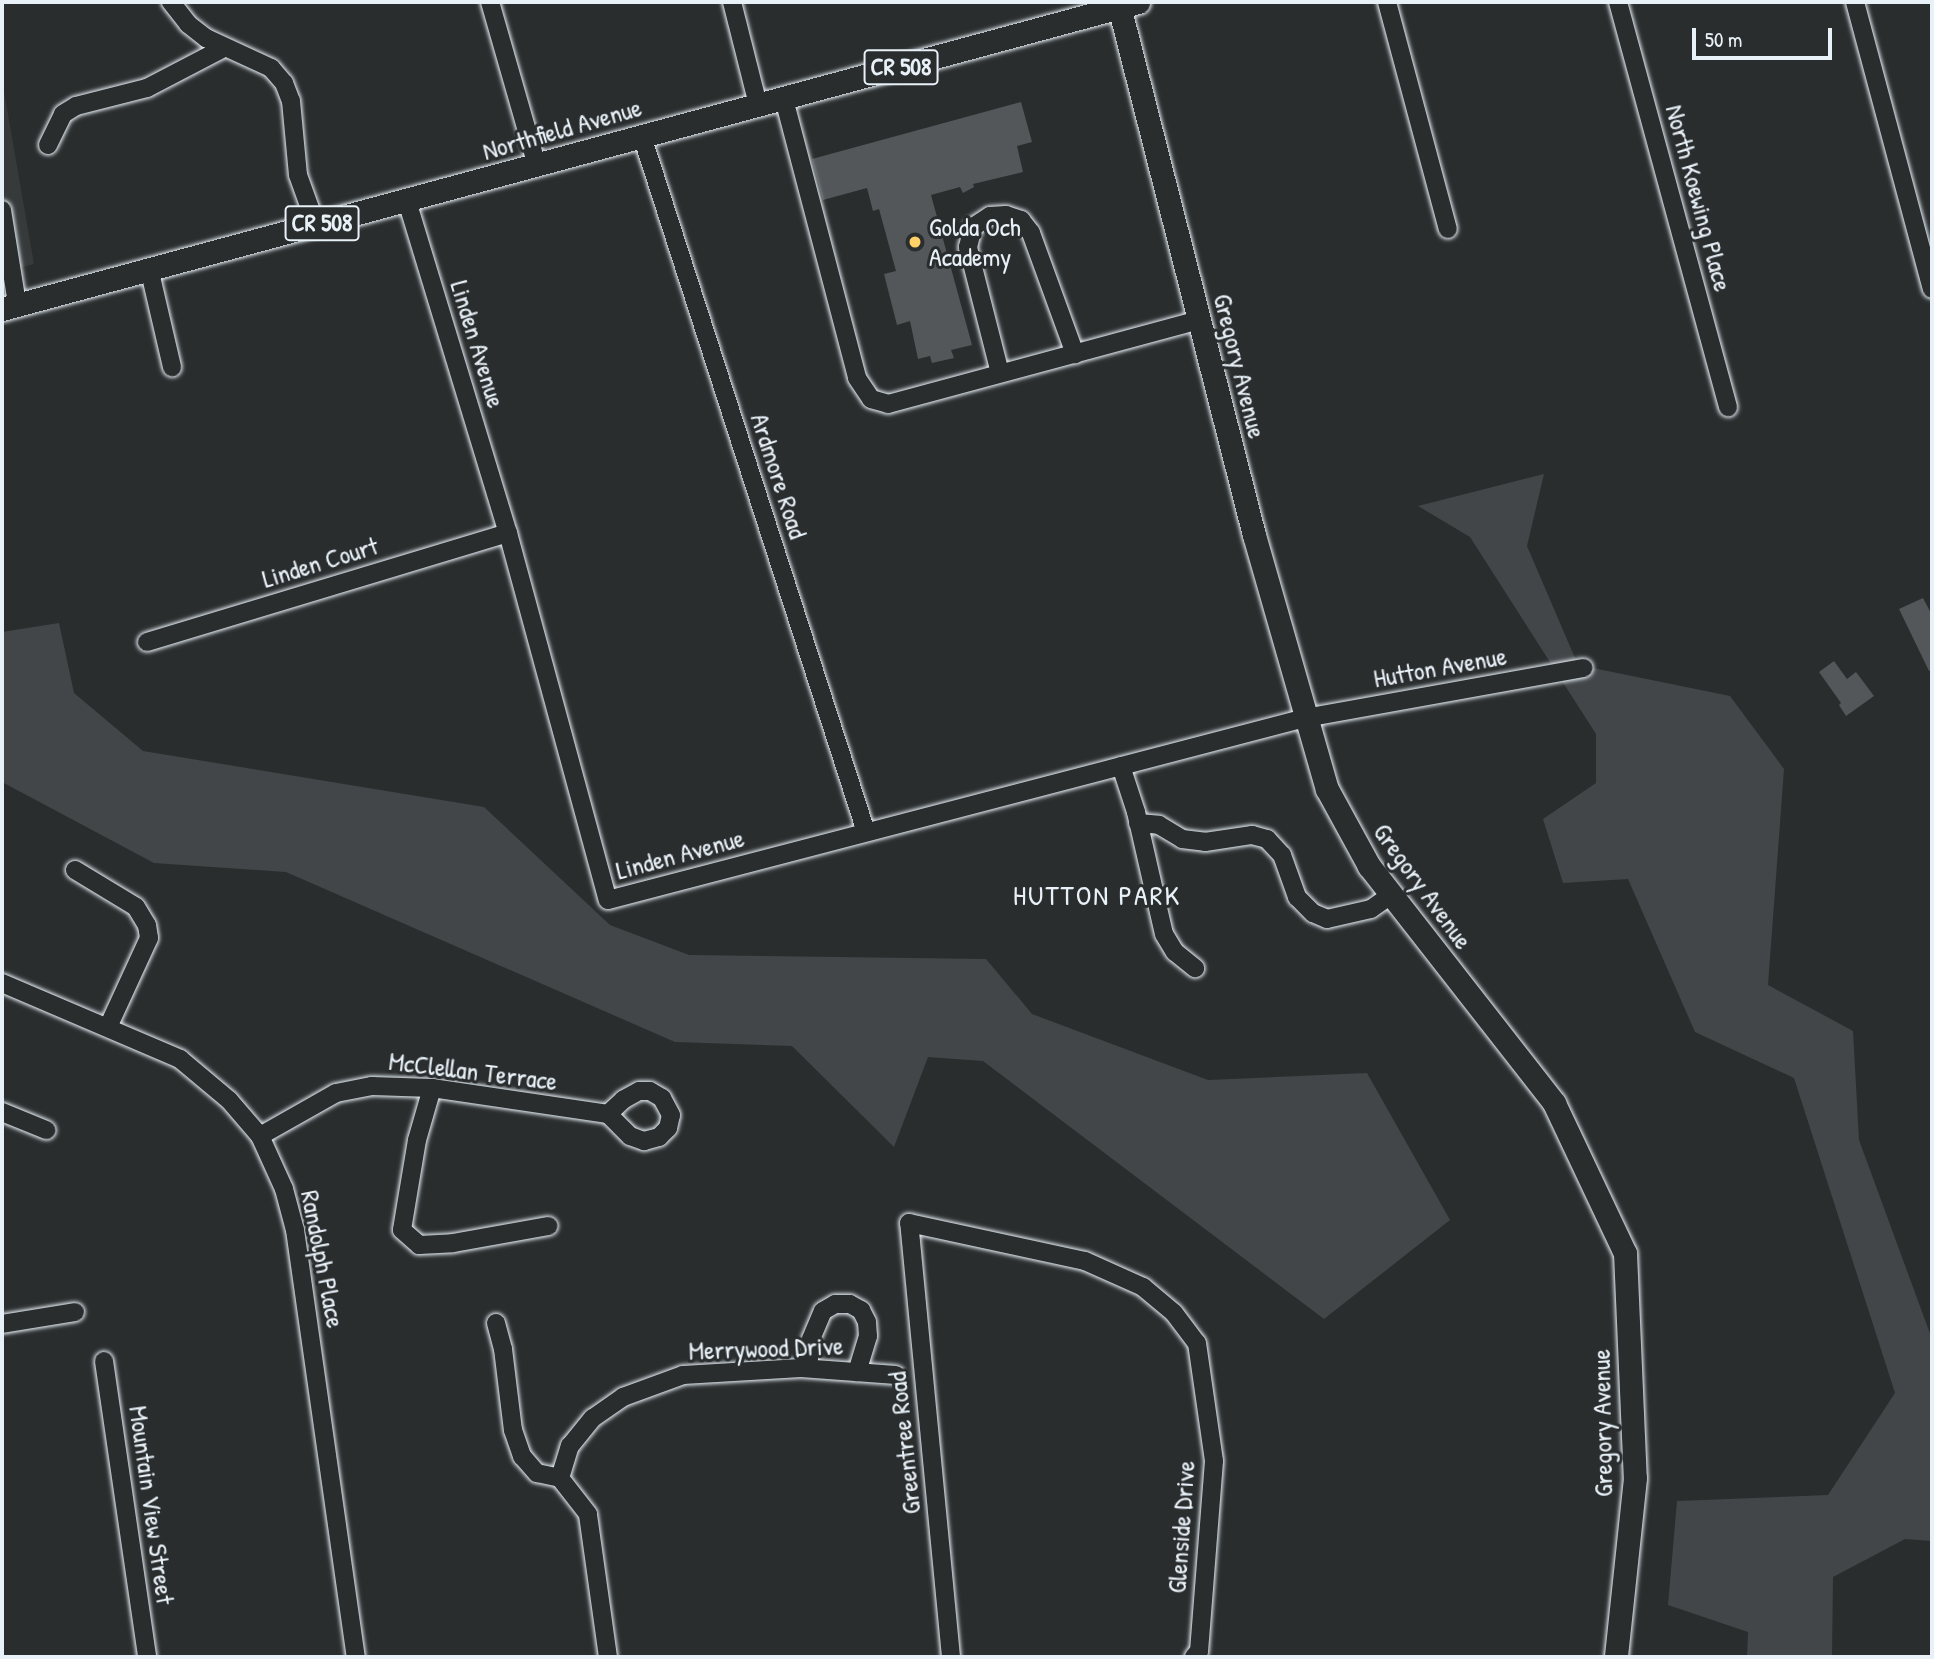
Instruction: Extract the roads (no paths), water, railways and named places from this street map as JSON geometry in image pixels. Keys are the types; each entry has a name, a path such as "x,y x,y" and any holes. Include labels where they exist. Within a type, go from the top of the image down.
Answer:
{"main road":[{"name":"Northfield Avenue","path":"10,307 784,99 1125,4"},
{"name":"Gregory Avenue","path":"1125,4 1199,320 1254,536 1328,789 1369,866 1554,1103 1625,1253 1635,1478 1616,1657"}],"street":[{"path":"171,2 187,24 224,48 271,68 284,83 291,101 298,175 316,225"},
{"path":"490,2 537,166"},
{"path":"732,2 758,105"},
{"path":"1387,2 1448,229"},
{"name":"North Koewing Place","path":"1618,2 1728,407"},
{"path":"1855,2 1932,289"},
{"path":"48,145 63,114 76,106 147,88 224,48"},
{"path":"784,99 858,378 871,399 888,404 1199,320"},
{"name":"Ardmore Road","path":"642,136 866,832"},
{"name":"Linden Avenue","path":"407,201 508,533 608,900 1306,718"},
{"path":"2,210 10,307"},
{"path":"1000,373 968,247 973,227 990,216 1006,215 1021,220 1031,233 1074,354"},
{"path":"149,268 172,367"},
{"name":"Linden Court","path":"147,642 508,533"},
{"name":"Hutton Avenue","path":"1306,718 1584,668"},
{"path":"1121,765 1138,823 1164,934 1175,952 1195,968"},
{"path":"1138,823 1159,825 1182,839 1205,842 1252,835 1267,839 1282,855 1297,897 1313,913 1327,919 1371,909 1391,895"},
{"path":"75,870 136,907 148,925 149,938 108,1027"},
{"name":"Randolph Place","path":"2,982 180,1059 229,1100 260,1136 284,1189 295,1230 356,1657"},
{"name":"McClellan Terrace","path":"260,1136 336,1093 372,1086 432,1088 608,1114"},
{"path":"432,1088 417,1140 402,1230 419,1245 453,1243 548,1226"},
{"path":"2,1112 46,1130"},
{"name":"Greentree Road","path":"909,1223 951,1657"},
{"name":"Glenside Drive","path":"909,1223 1085,1261 1143,1287 1174,1313 1197,1343 1214,1461 1199,1651 1194,1657"},
{"path":"808,1368 811,1339 823,1311 835,1304 850,1304 861,1310 867,1322 868,1336 856,1372"},
{"path":"2,1324 75,1312"},
{"path":"496,1322 513,1430 522,1455 537,1473 560,1478 588,1514 608,1657"},
{"name":"Mountain View Street","path":"104,1361 147,1657"},
{"name":"Merrywood Drive","path":"560,1478 570,1446 593,1418 623,1397 683,1374 808,1368 896,1375"}],"place":[{"name":"Golda Och Academy","path":"915,242"}],"district":[{"name":"HUTTON PARK","path":"1097,895"}]}
